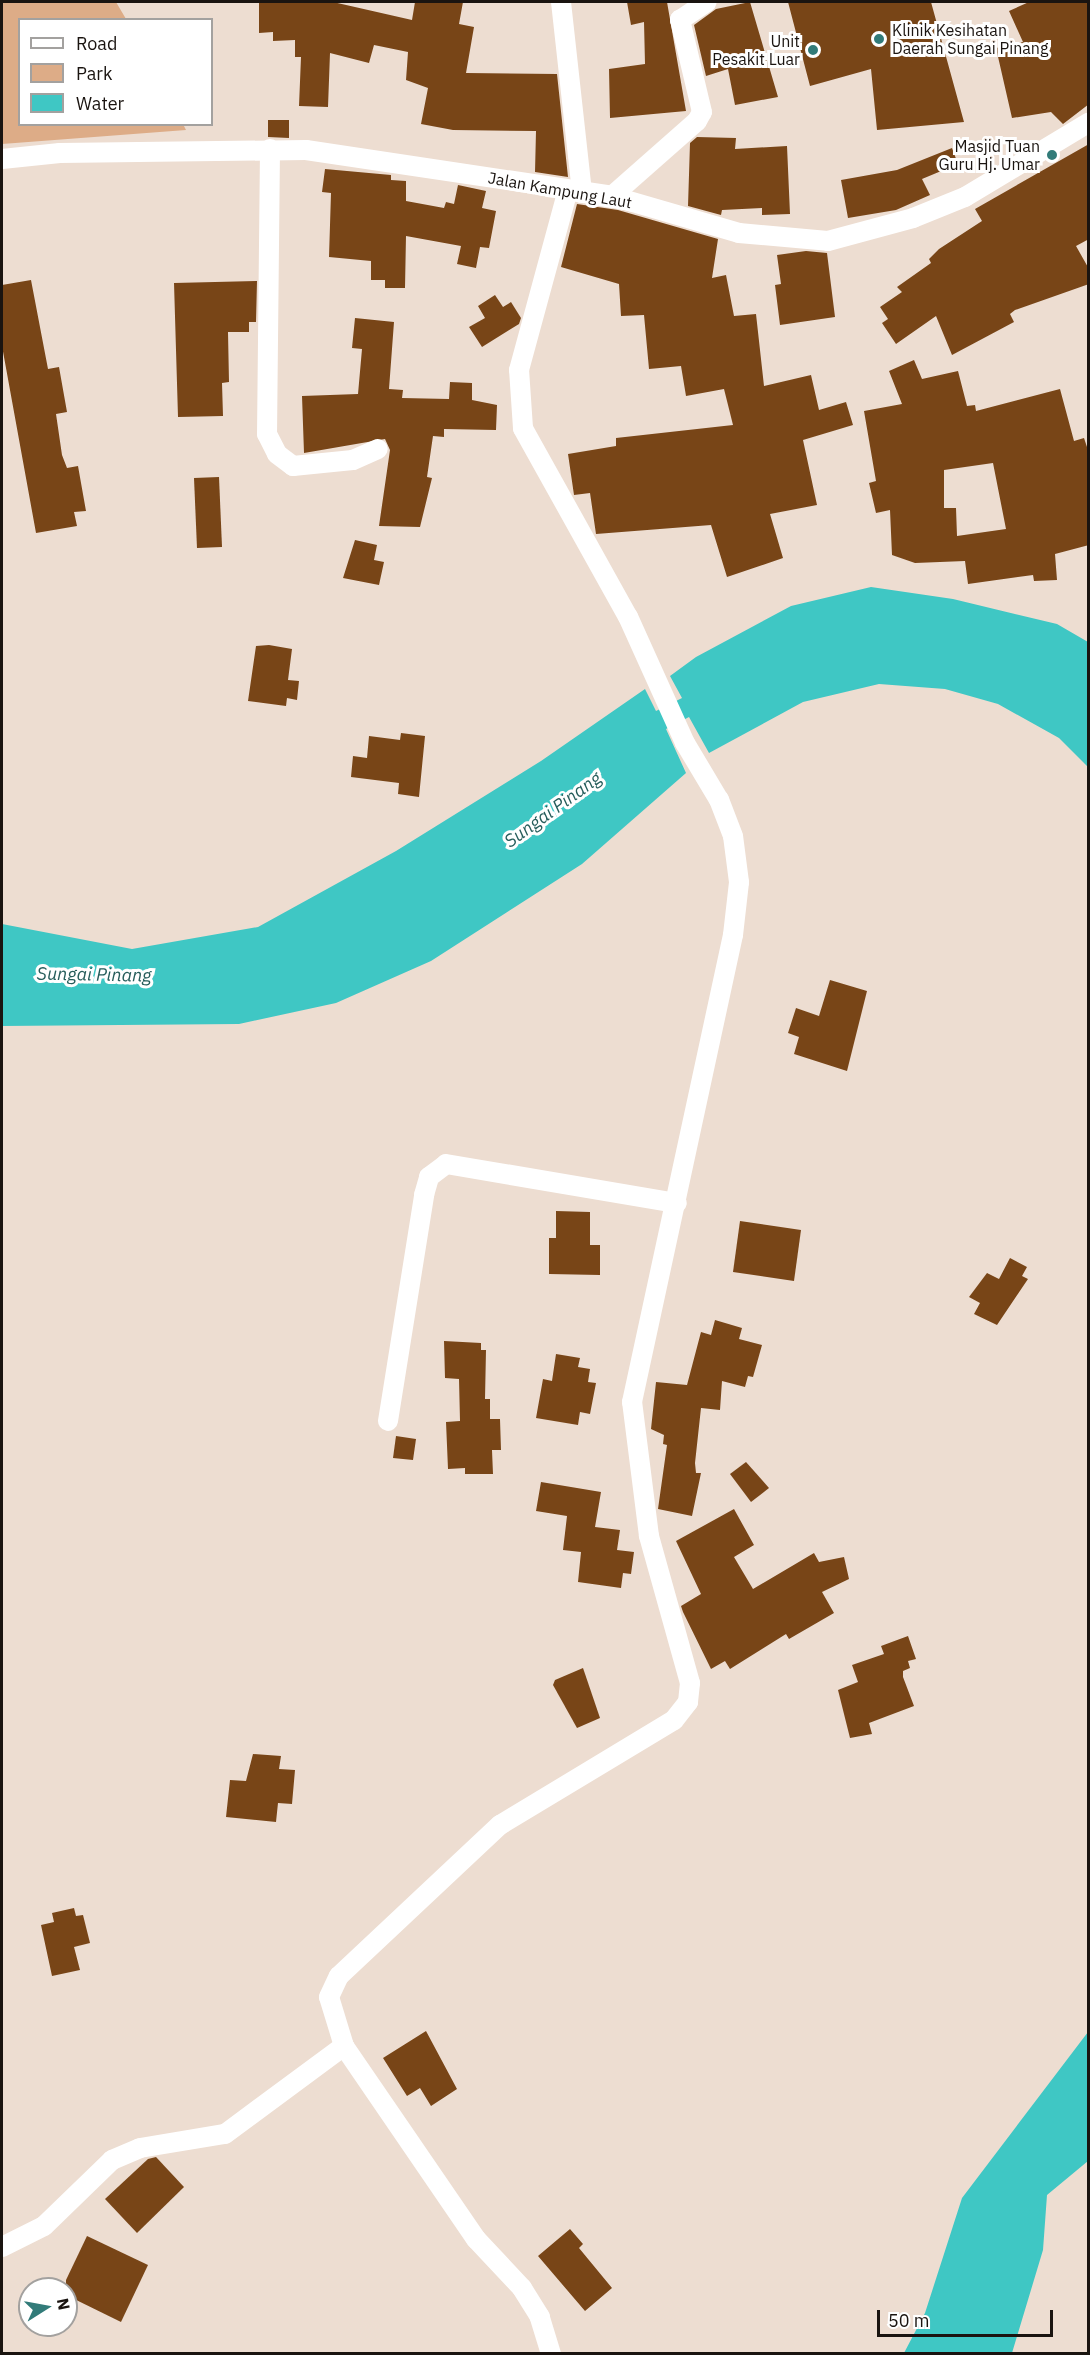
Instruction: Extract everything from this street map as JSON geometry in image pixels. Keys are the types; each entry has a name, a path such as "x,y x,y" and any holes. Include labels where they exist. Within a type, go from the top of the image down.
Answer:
{"street":[{"path":"552,2354 540,2317 522,2288 476,2239 344,2046 329,1997 339,1976 500,1825 674,1720 688,1702 690,1683 649,1536 632,1402 677,1203 733,935 739,882 733,836 719,800 685,743 628,617 523,428 518,405 519,370 575,191 561,2"},
{"path":"612,196 697,121 702,112 680,20 707,2"},
{"name":"Jalan Kampung Laut","path":"2,159 60,153 306,150 612,196 739,234 828,241 913,218 965,197 1089,123"},
{"path":"270,149 267,434 278,454 293,466 353,460 378,449"},
{"path":"388,1421 424,1195 429,1177 446,1164 677,1203"},
{"path":"2,2247 44,2226 112,2160 140,2148 225,2134 344,2046"}],"green space":[{"path":"2,2 116,2 125,18 18,18 18,126 184,126 186,130 2,144"}],"water":[{"name":"Sungai Pinang","path":"871,587 953,599 1057,624 1088,642 1088,767 1059,738 998,704 945,689 879,684 803,702 709,753 689,717 666,729 686,773 582,864 431,961 336,1003 239,1024 2,1026 2,924 132,949 258,927 396,851 541,761 645,689 656,711 682,698 670,676 696,657 791,606"},
{"path":"1088,2032 1088,2161 1047,2195 1043,2250 1012,2353 904,2353 925,2313 962,2198"}],"building":[{"path":"259,2 333,2 412,20 415,2 463,2 459,24 474,27 466,73 557,74 568,177 535,172 536,131 453,130 421,124 428,88 406,80 408,52 374,45 369,63 330,53 328,107 299,106 301,57 295,57 295,40 273,41 273,32 259,33"},
{"path":"627,2 667,2 686,111 610,118 609,69 645,64 644,22 631,25"},
{"path":"750,2 778,97 735,105 728,69 706,76 694,25 716,9"},
{"name":"Klinik Kesihatan Daerah Sungai Pinang","path":"788,2 931,2 964,122 877,130 871,69 810,86"},
{"path":"1029,2 1089,2 1089,104 1063,124 1051,112 1012,118 996,48 1023,42 1009,11"},
{"path":"268,120 289,120 289,138 268,137"},
{"path":"697,137 736,138 735,149 787,146 790,214 762,215 762,208 722,210 721,215 688,206 690,143"},
{"path":"1089,144 1089,239 1076,246 1089,269 1089,284 1015,310 1010,314 1014,322 952,355 936,316 896,344 882,323 888,319 880,307 902,292 897,287 931,263 929,259 939,249 982,221 975,209"},
{"path":"952,148 958,164 922,179 930,195 896,210 848,218 841,180 897,170"},
{"path":"325,169 391,175 391,180 406,181 406,201 444,208 446,202 454,204 458,185 486,191 482,208 496,211 489,248 480,247 476,268 457,264 461,246 406,236 405,288 385,288 385,280 371,280 371,261 329,257 331,193 322,192"},
{"path":"577,204 618,210 718,239 712,278 726,275 734,316 756,314 764,386 811,375 819,410 846,402 853,425 803,440 817,505 770,514 783,558 727,577 711,525 596,534 590,493 574,495 568,454 616,446 616,438 733,425 724,389 686,396 681,366 649,369 644,315 621,316 619,284 561,267"},
{"path":"806,251 827,253 835,317 780,325 775,285 781,284 777,255"},
{"path":"31,280 48,369 59,367 67,412 56,414 62,455 67,468 78,466 86,511 74,512 77,526 36,533 2,346 2,285"},
{"path":"257,281 256,322 249,322 249,332 228,332 229,382 222,383 223,416 178,417 174,283"},
{"path":"495,295 503,307 511,302 521,318 519,324 482,347 469,327 485,318 478,306"},
{"path":"355,318 394,322 389,389 403,390 402,398 449,399 450,382 472,383 472,400 497,405 496,430 444,429 444,437 433,436 427,477 432,478 420,527 379,526 390,450 385,439 304,453 302,396 358,394 362,349 352,348"},
{"path":"914,360 922,379 958,371 967,406 975,405 976,411 1060,389 1074,441 1084,438 1089,453 1089,545 1055,554 1057,580 1034,581 1033,575 968,584 965,561 915,563 892,555 890,510 876,513 869,483 876,481 864,411 902,404 889,371","holes":["993,463 1006,529 957,536 956,508 944,508 944,470"]},
{"path":"219,477 222,547 197,548 194,478"},
{"path":"355,540 377,545 374,560 384,562 379,585 343,578"},
{"path":"269,645 292,649 288,680 299,681 297,700 287,698 286,706 248,701 256,646"},
{"path":"401,733 425,736 419,797 398,794 399,783 351,777 353,756 367,758 369,736 400,740"},
{"path":"830,980 867,991 847,1071 794,1054 799,1037 788,1033 796,1008 819,1016"},
{"path":"556,1211 590,1212 590,1245 600,1245 600,1275 549,1274 549,1238 556,1238"},
{"path":"740,1221 801,1230 794,1281 733,1272"},
{"path":"1010,1258 1027,1267 1022,1276 1028,1279 997,1325 974,1314 980,1303 969,1297 987,1273 999,1279"},
{"path":"715,1320 742,1328 739,1339 762,1345 753,1377 748,1376 745,1387 722,1381 720,1410 701,1408 695,1463 696,1473 701,1473 692,1516 658,1509 667,1445 663,1444 664,1435 651,1429 656,1382 687,1385 701,1332 711,1335"},
{"path":"444,1341 481,1343 481,1350 486,1350 485,1399 490,1399 490,1419 500,1419 501,1450 492,1450 493,1474 465,1474 465,1468 448,1469 446,1422 460,1421 459,1379 445,1378"},
{"path":"556,1354 580,1358 578,1367 590,1369 588,1382 596,1383 590,1414 580,1412 578,1425 536,1418 543,1379 552,1381"},
{"path":"396,1436 416,1439 413,1460 393,1458"},
{"path":"746,1462 769,1488 751,1502 730,1474"},
{"path":"541,1482 601,1492 595,1527 620,1530 617,1550 634,1552 631,1574 623,1573 621,1588 578,1582 581,1552 563,1550 567,1516 536,1511"},
{"path":"734,1509 754,1545 734,1557 753,1589 814,1553 819,1562 844,1557 849,1579 822,1592 834,1613 789,1639 786,1634 730,1669 725,1661 711,1669 681,1606 701,1594 676,1541"},
{"path":"908,1636 916,1659 908,1661 910,1668 903,1671 903,1677 914,1706 869,1723 872,1734 850,1738 838,1690 858,1682 852,1665 884,1654 881,1646"},
{"path":"583,1668 600,1718 577,1728 553,1685 555,1680"},
{"path":"253,1754 281,1756 279,1769 295,1770 292,1804 278,1803 276,1822 226,1817 230,1780 246,1781"},
{"path":"74,1908 76,1916 83,1915 90,1943 74,1947 80,1970 52,1976 41,1925 54,1922 52,1913"},
{"path":"426,2031 457,2089 431,2106 420,2088 407,2096 383,2058"},
{"path":"156,2157 184,2187 137,2233 105,2199 148,2159"},
{"path":"570,2229 583,2244 579,2248 612,2288 585,2311 538,2256"},
{"path":"87,2236 148,2265 121,2322 78,2301 78,2277 67,2277"}],"place":[{"name":"Klinik Kesihatan Daerah Sungai Pinang","path":"879,39"},
{"name":"Unit Pesakit Luar","path":"813,50"},
{"name":"Masjid Tuan Guru Hj. Umar","path":"1052,155"}]}
